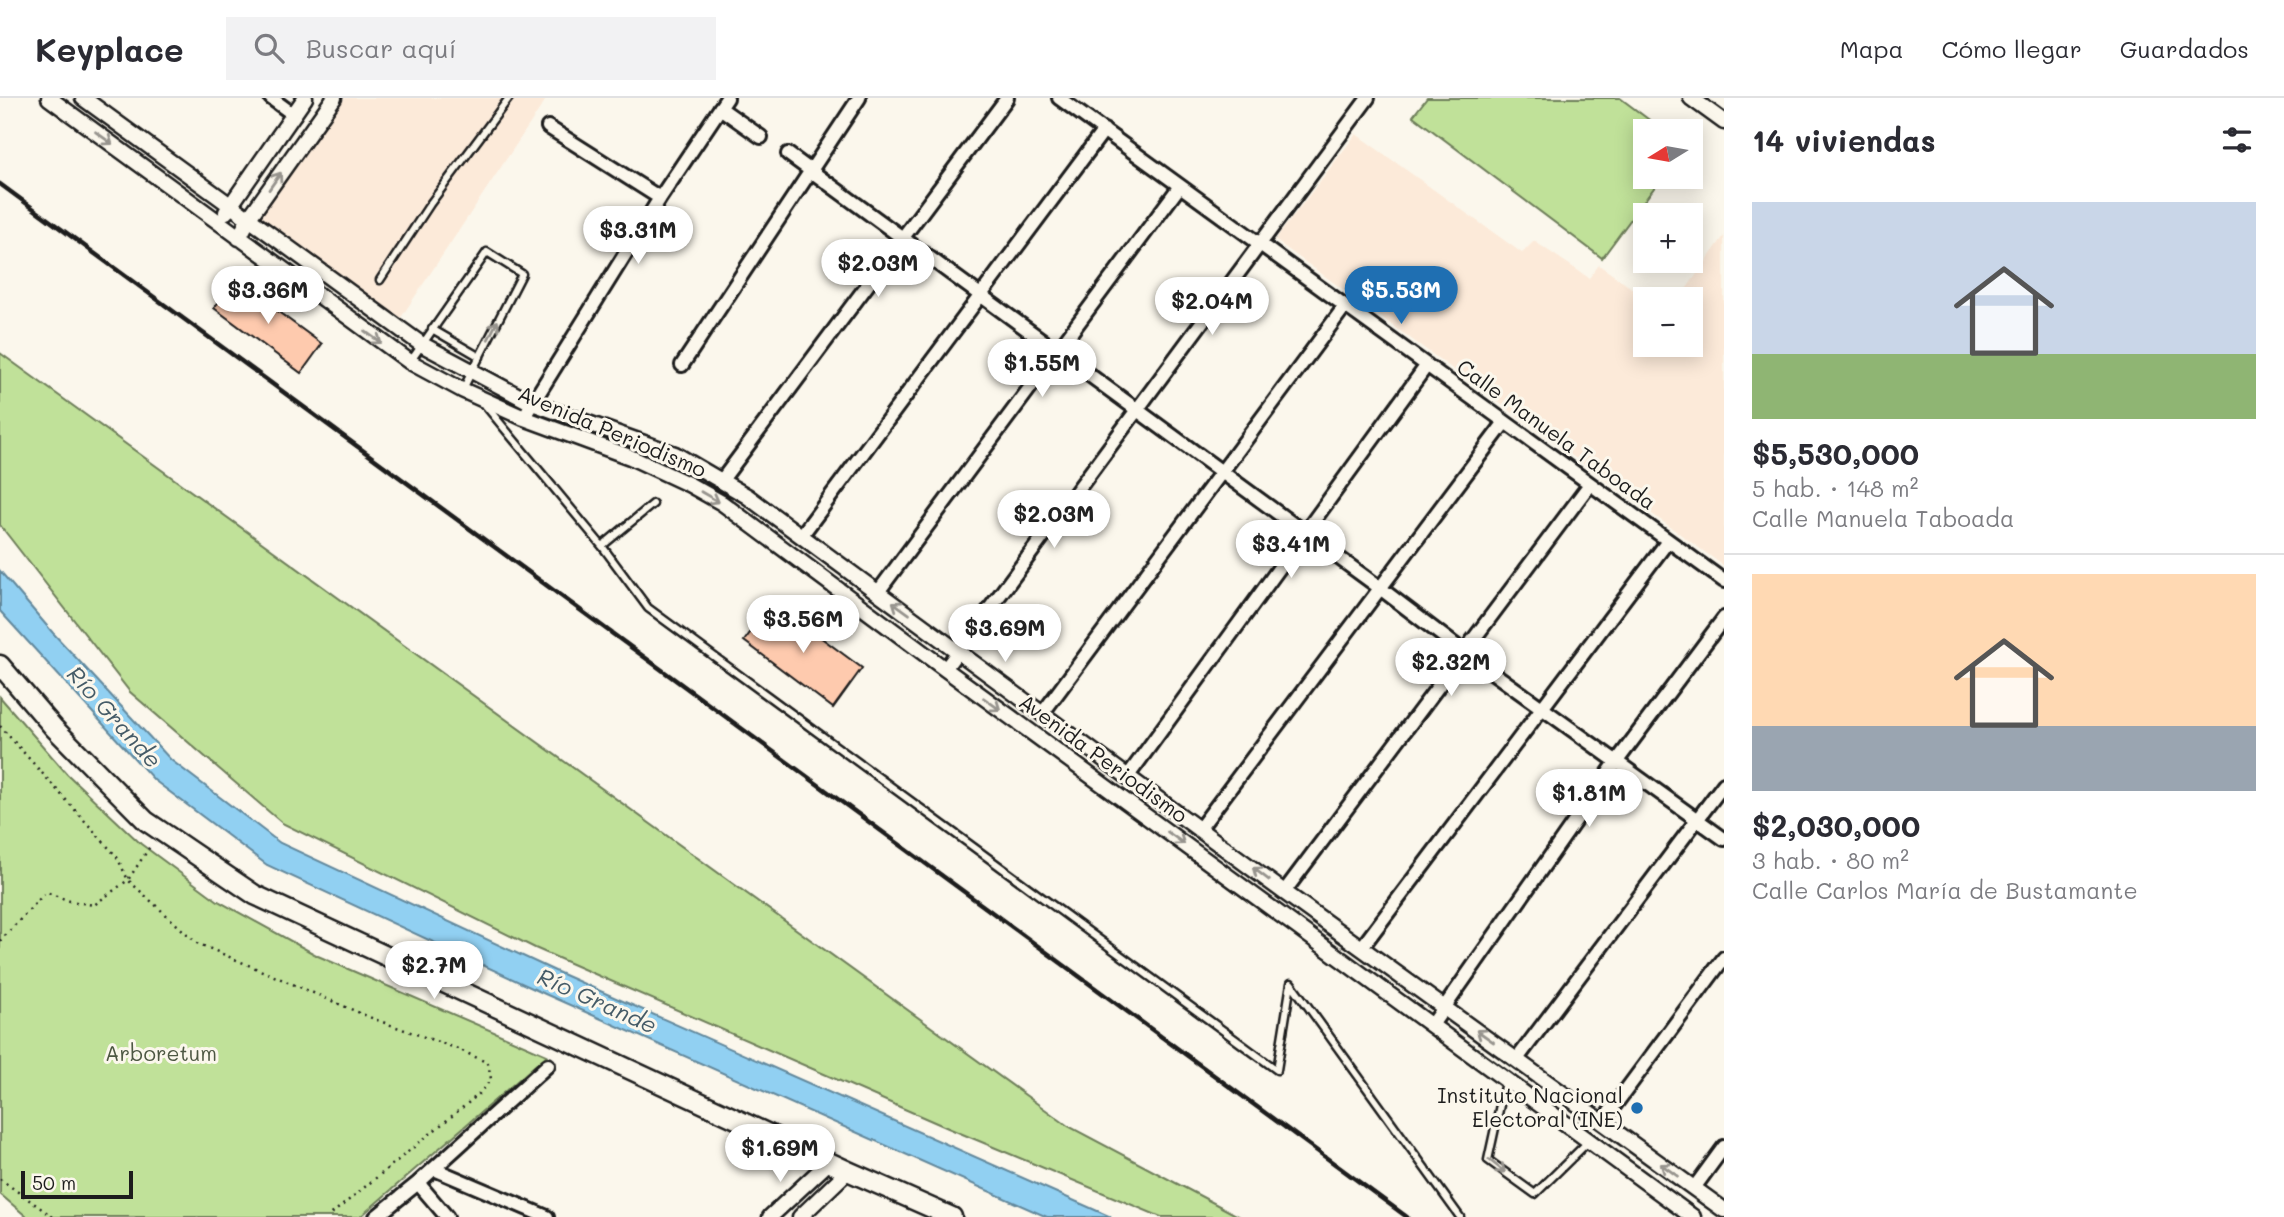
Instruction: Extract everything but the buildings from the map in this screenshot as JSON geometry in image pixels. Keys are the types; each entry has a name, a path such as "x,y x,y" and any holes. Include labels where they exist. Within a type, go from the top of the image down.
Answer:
{"main road":[{"path":"0,665 54,728 146,821 255,895 952,1217"}],"street":[{"name":"Avenida Periodismo","path":"49,98 410,362 479,398 524,418 630,457 722,503 1693,1217"},
{"name":"Avenida Periodismo","path":"83,98 421,344 532,403 656,446 722,480 1724,1210"},
{"path":"271,98 294,115"},
{"path":"218,223 305,98"},
{"path":"239,238 249,218 334,98"},
{"path":"682,365 859,98"},
{"path":"722,480 1007,98"},
{"name":"Calle Manuela Taboada","path":"1059,98 1724,581"},
{"path":"945,669 1368,98"},
{"path":"1690,98 1724,122"},
{"path":"524,418 660,198 723,103 761,137"},
{"path":"548,127 660,198"},
{"path":"801,536 1104,130"},
{"path":"788,154 1380,587 1464,652 1724,839"},
{"path":"878,592 1180,186"},
{"path":"1042,714 1345,306"},
{"path":"1128,776 1427,365"},
{"path":"1200,828 1505,422"},
{"path":"1284,892 1590,484"},
{"path":"1362,947 1668,541"},
{"path":"1432,1025 1617,761 1724,618"},
{"path":"1517,1059 1724,784"},
{"path":"1603,1121 1724,958"},
{"path":"376,1217 418,1184 548,1065"},
{"path":"1694,1188 1724,1147"},
{"path":"770,1217 829,1162"},
{"path":"434,1169 547,1217"},
{"path":"800,1217 848,1171"},
{"path":"814,1176 833,1186"},
{"path":"418,1184 447,1217"}],"lane":[{"path":"380,280 430,204 509,98"},
{"path":"410,362 487,252 522,274 462,390"},
{"path":"432,329 480,357"},
{"path":"479,398 602,546 648,608 1277,1070 1292,983 1460,1217"},
{"path":"602,546 653,504"},
{"path":"1506,1080 1488,1160 1535,1194 1589,1141"}],"path":[{"path":"0,726 117,857 128,880 197,943 374,1019 458,1049 488,1063 491,1079 479,1094 328,1217"},
{"path":"0,941 46,892 70,901 94,905 128,880 160,831"},
{"path":"0,1179 53,1217"}],"shaded area":[{"path":"345,98 547,98 398,322 258,219"},
{"path":"1356,134 1522,253 1534,241 1589,278 1599,265 1633,289 1633,357 1703,357 1703,287 1688,287 1698,273 1703,273 1703,265 1724,236 1724,566 1275,240"}],"green space":[{"path":"1427,98 1620,98 1648,119 1633,119 1633,189 1653,189 1643,203 1633,203 1633,216 1602,258 1413,116"},
{"path":"0,353 1068,1126 1240,1217 1161,1217 948,1128 535,948 282,823 130,692 0,525"},
{"name":"Arboretum","path":"0,697 67,774 141,844 218,901 318,956 547,1055 360,1217 27,1217 0,1194"}],"water":[{"name":"Río Grande","path":"0,571 53,633 171,760 280,843 555,971 1111,1217 1047,1217 545,994 267,865 154,780 0,611"}],"railway":[{"path":"0,184 1407,1217"}],"place":[{"name":"Instituto Nacional Electoral (INE)","path":"1637,1108"}]}
